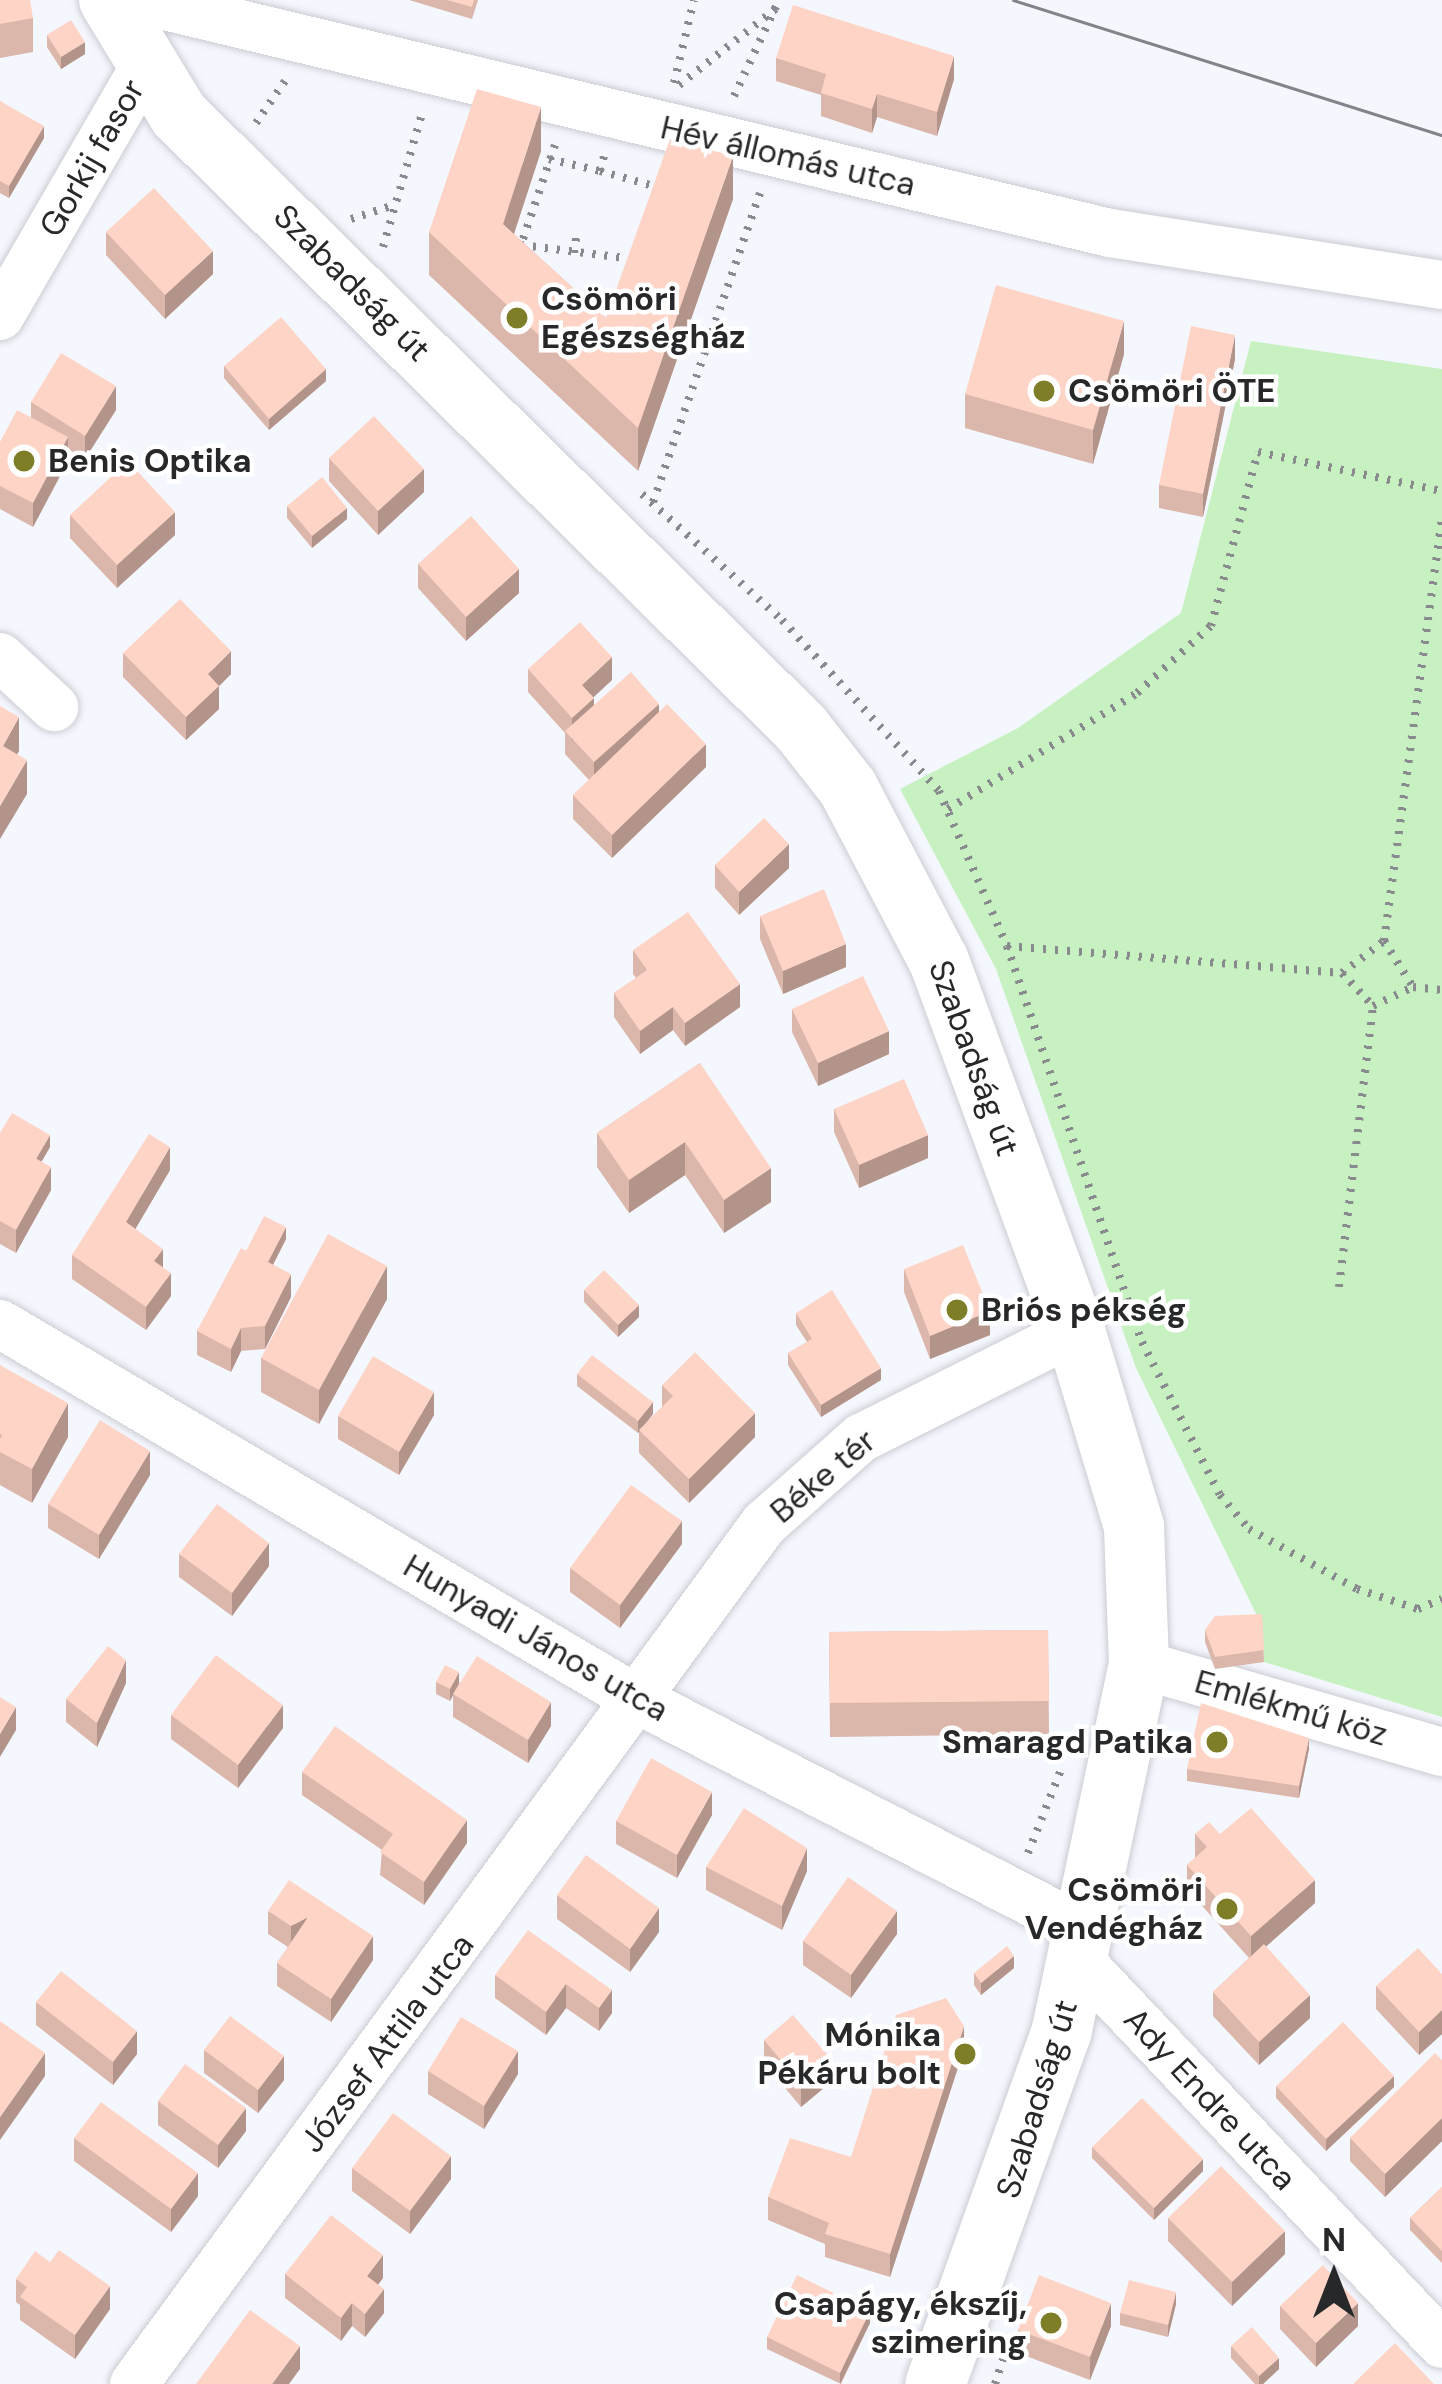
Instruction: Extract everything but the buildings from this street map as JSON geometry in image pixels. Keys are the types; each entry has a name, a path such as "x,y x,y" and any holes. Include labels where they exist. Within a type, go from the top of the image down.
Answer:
{"street":[{"name":"Szabadság út","path":"109,0 179,116 801,728 848,788 939,962 1075,1331 1135,1527 1139,1664 1080,1943 1010,2196 935,2384"},
{"name":"Hév állomás utca","path":"140,0 1110,233 1442,285"},
{"name":"Gorkij fasor","path":"0,316 147,62"},
{"path":"0,657 54,707"},
{"name":"Hunyadi János utca","path":"0,1324 640,1701 1080,1943"},
{"name":"Béke tér","path":"640,1701 800,1486 934,1397 1075,1331"},
{"name":"Emlékmű köz","path":"1139,1664 1442,1752"},
{"name":"József Attila utca","path":"134,2384 640,1701"},
{"name":"Ady Endre utca","path":"1080,1943 1442,2344"}],"path":[{"path":"672,90 694,0"},
{"path":"661,95 778,4"},
{"path":"723,119 778,4"},
{"path":"243,143 286,80"},
{"path":"398,269 380,254 422,114"},
{"path":"513,267 516,244 555,145"},
{"path":"652,503 775,152"},
{"path":"600,171 604,156"},
{"path":"550,159 657,187"},
{"path":"651,206 663,170"},
{"path":"344,221 395,204"},
{"path":"574,253 577,232"},
{"path":"625,283 637,262 639,243"},
{"path":"516,244 637,262"},
{"path":"948,809 1137,693 1211,626 1258,452 1442,491"},
{"path":"635,488 782,620 948,809 1007,946 1142,1342 1220,1495 1249,1529 1357,1589 1418,1609 1442,1600"},
{"path":"1413,987 1384,941 1442,518"},
{"path":"1007,946 1342,973 1384,941"},
{"path":"1342,973 1373,1006"},
{"path":"1373,1006 1413,987 1442,990"},
{"path":"1339,1287 1373,1006"}],"green space":[{"path":"1251,341 1442,369 1442,1717 1264,1662 1262,1626 1136,1368 996,969 900,789 1018,728 1181,613"}],"tram line":[{"path":"1013,0 1442,135"}],"place":[{"name":"Csömöri Egészségház","path":"517,318"},
{"name":"Csömöri ÖTE","path":"1044,391"},
{"name":"Benis Optika","path":"24,461"},
{"name":"Briós pékség","path":"957,1310"},
{"name":"Smaragd Patika","path":"1217,1742"},
{"name":"Csömöri Vendégház","path":"1227,1909"},
{"name":"Mónika Pékáru bolt","path":"965,2054"},
{"name":"Csapágy, ékszíj, szimering","path":"1051,2323"}]}
